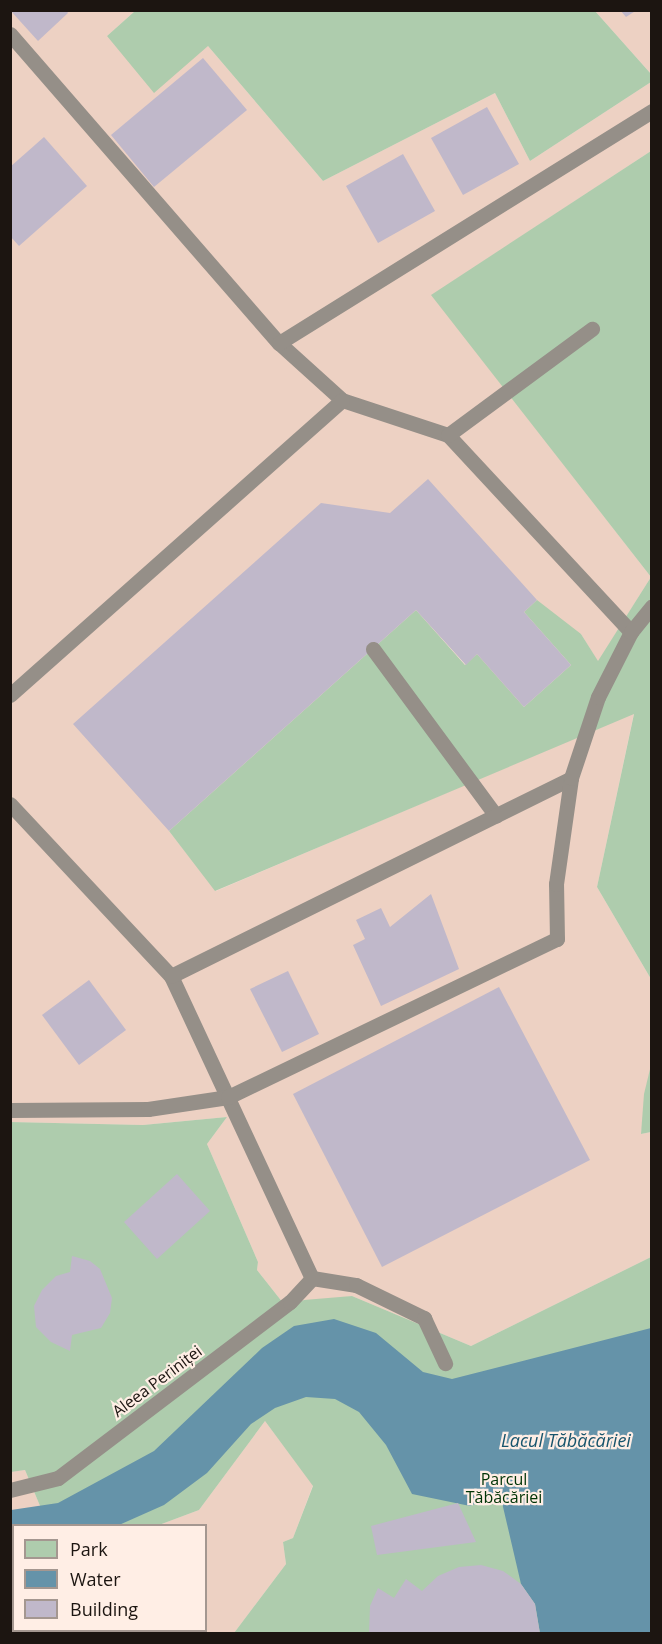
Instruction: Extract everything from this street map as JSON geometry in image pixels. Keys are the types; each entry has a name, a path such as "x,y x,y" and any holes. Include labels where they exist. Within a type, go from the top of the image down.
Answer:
{"lane":[{"path":"10,34 279,343 342,400 448,435 631,632"},
{"path":"279,343 651,111"},
{"path":"448,435 592,329"},
{"path":"10,695 342,400"},
{"path":"10,1110 148,1109 228,1097 557,939 556,884 571,778 598,697 631,632 651,606"},
{"path":"373,649 496,816"},
{"path":"171,976 571,778"},
{"path":"10,804 171,976 312,1278 356,1285 424,1318 445,1363"},
{"name":"Aleea Periniței","path":"10,1490 58,1478 290,1302 312,1278"}],"shaded area":[{"path":"11,11 135,11 107,36 208,46 323,181 495,93 530,161 651,82 651,151 432,295 651,577 598,662 581,634 524,612 571,665 524,707 477,655 466,665 416,610 169,831 216,891 634,713 597,887 651,979 651,1065 641,1134 651,1132 651,1257 471,1346 352,1296 287,1308 257,1270 258,1262 207,1144 227,1117 143,1125 11,1122"},
{"path":"595,11 651,11 651,74"},
{"path":"265,1421 313,1485 293,1538 283,1542 286,1564 234,1633 11,1634 10,1472 25,1470 48,1524 12,1524 12,1632 207,1632 207,1524 162,1524 199,1510"}],"green space":[{"path":"135,11 595,11 651,74 651,82 530,161 495,93 323,181 208,46 154,93 107,36"},
{"path":"651,151 651,577 431,295"},
{"path":"651,577 651,979 597,887 634,714 215,891 169,831 416,610 465,665 477,654 524,707 571,665 524,612 537,600 581,634 598,661"},
{"path":"651,1065 651,1132 641,1134 644,1094"},
{"name":"Parcul Tăbăcăriei","path":"227,1117 207,1144 258,1262 257,1270 287,1308 304,1300 352,1296 471,1346 651,1257 651,1633 234,1633 286,1564 283,1542 293,1538 313,1486 265,1421 199,1510 162,1524 48,1524 25,1470 11,1472 10,1122 143,1125"}],"water":[{"name":"Lacul Tăbăcăriei","path":"334,1319 376,1333 423,1372 452,1379 651,1328 651,1633 540,1633 535,1604 521,1584 500,1494 470,1506 412,1494 386,1445 359,1412 335,1399 306,1397 275,1408 251,1424 207,1473 164,1505 121,1524 12,1524 11,1552 11,1510 58,1503 154,1451 262,1348 294,1326"}],"building":[{"path":"10,10 66,10 68,13 38,41"},
{"path":"620,10 637,10 626,17"},
{"path":"203,58 247,110 154,187 111,135"},
{"path":"487,107 519,164 463,195 431,138"},
{"path":"44,137 87,186 19,246 10,236 10,167"},
{"path":"403,154 435,211 378,243 346,186"},
{"path":"428,479 537,600 524,612 571,665 524,707 477,654 466,665 416,610 169,831 73,724 321,503 390,513"},
{"path":"431,894 459,969 381,1006 353,945 365,939 356,920 381,908 390,927"},
{"path":"288,971 319,1034 282,1052 250,989"},
{"path":"89,980 126,1030 79,1065 42,1015"},
{"path":"499,987 590,1160 382,1267 293,1094"},
{"path":"177,1174 210,1211 157,1259 124,1222"},
{"path":"72,1256 90,1261 100,1269 112,1298 110,1313 101,1328 72,1335 70,1351 51,1342 36,1327 34,1306 42,1290 56,1276 70,1272"},
{"path":"458,1503 476,1542 377,1555 371,1526"},
{"path":"481,1565 503,1571 521,1584 535,1604 540,1634 369,1634 370,1606 378,1588 394,1598 406,1579 422,1591 438,1576 459,1567"},
{"path":"10,1593 12,1593 12,1632 99,1634 10,1634"}]}
